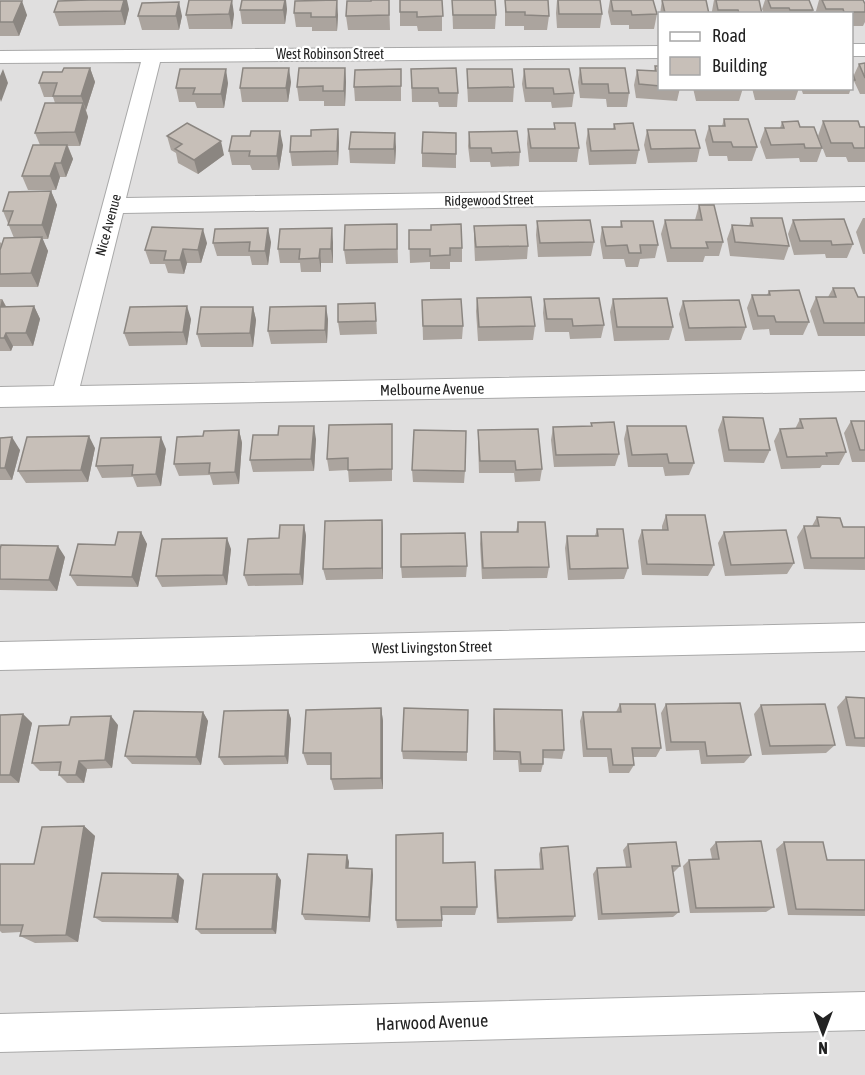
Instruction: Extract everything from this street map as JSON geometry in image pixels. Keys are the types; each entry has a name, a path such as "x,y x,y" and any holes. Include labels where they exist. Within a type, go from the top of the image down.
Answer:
{"street":[{"name":"West Robinson Street","path":"0,57 658,51"},
{"name":"Nice Avenue","path":"64,396 152,56"},
{"name":"Ridgewood Street","path":"113,206 865,194"},
{"name":"Melbourne Avenue","path":"0,397 865,381"},
{"name":"West Livingston Street","path":"0,656 865,637"},
{"name":"Harwood Avenue","path":"0,1033 865,1011"}],"shaded area":[{"path":"0,0 865,0 865,1075 0,1075"}],"building":[{"path":"124,0 121,11 54,12 58,1"},
{"path":"189,0 232,0 229,14 186,15"},
{"path":"242,0 285,0 283,10 240,10"},
{"path":"337,0 336,17 311,17 311,13 294,13 295,1"},
{"path":"389,0 389,15 346,16 347,1"},
{"path":"400,0 442,0 443,16 417,17 417,12 400,12"},
{"path":"452,0 495,0 496,15 453,15"},
{"path":"505,0 548,0 549,16 506,12"},
{"path":"558,0 600,0 602,14 559,14"},
{"path":"611,0 653,0 657,14 632,15 631,11 613,11"},
{"path":"662,0 706,0 709,12 665,12"},
{"path":"716,0 759,0 762,12 739,12 738,10 718,10"},
{"path":"768,0 809,0 813,10 771,8"},
{"path":"822,0 863,0 865,12 826,9"},
{"path":"0,1 22,1 13,22 0,22"},
{"path":"179,2 176,16 138,16 142,3"},
{"path":"865,63 865,78 859,64"},
{"path":"655,66 658,66 658,86 639,84 637,70 656,71"},
{"path":"64,68 90,68 81,96 53,96 57,83 39,83 43,72 62,72"},
{"path":"243,68 289,68 286,88 240,88"},
{"path":"299,68 345,68 344,91 323,91 323,86 297,87"},
{"path":"456,68 458,93 439,93 438,88 412,88 411,69"},
{"path":"580,68 625,68 629,93 609,93 608,84 582,84"},
{"path":"180,69 226,69 221,94 193,94 195,88 176,88"},
{"path":"401,69 401,86 354,87 355,70"},
{"path":"467,69 512,69 514,87 468,88"},
{"path":"524,69 569,69 574,93 554,94 553,88 526,88"},
{"path":"45,103 83,103 75,132 35,133"},
{"path":"724,119 748,119 757,147 733,147 731,142 713,142 709,126 725,126"},
{"path":"798,121 800,127 814,127 822,148 805,148 804,144 771,145 765,128 784,128 782,122"},
{"path":"823,121 858,121 860,127 865,127 865,148 854,148 852,143 831,143"},
{"path":"187,123 221,141 194,160 175,149 182,144 167,136"},
{"path":"554,123 575,123 579,148 531,148 528,129 555,129"},
{"path":"633,123 639,150 591,151 588,129 615,129 614,124"},
{"path":"338,129 337,151 290,152 291,136 311,136 311,130"},
{"path":"647,130 695,130 700,148 651,149"},
{"path":"251,131 280,131 277,156 249,156 250,151 229,151 232,136 250,136"},
{"path":"517,131 520,152 492,153 491,148 470,148 469,132"},
{"path":"351,132 395,133 394,149 349,149"},
{"path":"423,132 456,133 456,154 422,153"},
{"path":"33,145 67,145 61,163 55,163 50,176 22,176"},
{"path":"51,191 42,225 8,225 13,211 3,211 9,192"},
{"path":"699,205 714,205 723,242 706,242 708,248 671,248 665,220 702,220"},
{"path":"751,218 782,218 789,246 735,242 732,225 753,226"},
{"path":"844,219 853,244 832,245 831,241 800,241 793,220"},
{"path":"590,220 594,242 540,243 537,221"},
{"path":"621,221 653,221 658,245 640,245 641,253 629,253 627,245 606,246 602,227 622,227"},
{"path":"397,224 397,249 344,250 345,225"},
{"path":"461,224 462,248 450,248 450,255 430,256 430,249 409,249 409,230 431,230 431,225"},
{"path":"526,225 528,246 476,247 474,226"},
{"path":"152,227 203,229 198,250 183,249 180,260 164,260 166,251 145,250"},
{"path":"268,228 265,251 249,251 250,242 213,243 215,229"},
{"path":"332,228 331,249 320,249 319,258 299,259 300,249 278,249 280,229"},
{"path":"42,237 31,273 0,274 0,250 4,238"},
{"path":"833,288 854,288 858,297 865,297 865,323 824,323 816,297 836,297"},
{"path":"799,290 809,322 776,322 774,316 758,316 752,295 770,295 769,291"},
{"path":"531,297 535,326 479,327 477,298"},
{"path":"599,298 604,325 573,326 572,319 547,319 544,299"},
{"path":"667,298 673,327 617,327 613,299"},
{"path":"461,299 463,326 423,326 422,300"},
{"path":"739,300 746,327 689,328 683,301"},
{"path":"375,303 376,321 338,322 338,304"},
{"path":"34,306 26,333 6,333 4,338 0,338 0,307"},
{"path":"187,306 183,332 124,333 130,307"},
{"path":"326,306 325,330 268,331 270,307"},
{"path":"201,307 253,307 250,333 197,334"},
{"path":"723,417 763,418 770,450 729,450"},
{"path":"836,418 846,452 826,453 827,456 787,457 780,429 803,428 800,419"},
{"path":"851,421 865,421 865,450 860,450"},
{"path":"614,422 619,454 556,455 553,427 592,426 591,423"},
{"path":"392,424 392,469 348,470 348,458 327,459 329,425"},
{"path":"279,426 314,426 311,459 250,460 253,435 278,435"},
{"path":"627,426 686,426 694,463 669,463 667,454 632,455"},
{"path":"538,429 542,469 516,470 515,461 480,461 478,430"},
{"path":"239,430 235,472 209,473 210,463 174,464 177,437 203,436 204,431"},
{"path":"414,430 466,431 465,471 412,470"},
{"path":"89,436 81,470 18,471 27,437"},
{"path":"12,437 5,468 0,468 0,438"},
{"path":"161,437 156,474 132,475 133,465 96,466 101,438"},
{"path":"666,515 705,515 714,565 647,564 642,530 668,530"},
{"path":"817,517 840,518 843,527 865,527 865,558 811,558 804,526 819,526"},
{"path":"382,520 382,568 323,569 325,521"},
{"path":"518,522 545,522 549,567 483,568 481,532 518,532"},
{"path":"280,525 304,525 300,574 244,575 248,539 279,538"},
{"path":"597,529 623,529 628,568 570,569 567,536 598,536"},
{"path":"786,530 794,563 731,565 724,532"},
{"path":"118,532 141,532 132,577 70,575 78,544 115,545"},
{"path":"465,533 467,566 401,567 401,534"},
{"path":"227,538 223,575 156,576 162,539"},
{"path":"1,545 58,546 49,580 0,579"},
{"path":"846,697 865,698 865,738 855,738"},
{"path":"740,703 751,755 707,756 705,742 671,742 666,704"},
{"path":"620,704 655,704 661,748 632,748 634,765 613,765 611,749 587,749 583,712 621,712"},
{"path":"825,704 835,745 770,746 761,705"},
{"path":"381,708 381,778 331,779 331,753 303,753 306,710"},
{"path":"404,708 468,710 467,752 402,751"},
{"path":"494,709 562,710 564,750 543,750 543,764 521,764 520,752 495,751"},
{"path":"288,710 285,756 219,757 224,711"},
{"path":"134,711 203,712 196,757 125,756"},
{"path":"23,714 10,775 0,775 0,715"},
{"path":"111,716 105,760 79,761 76,775 59,775 61,762 32,763 39,726 69,725 71,717"},
{"path":"84,826 66,935 20,936 23,925 0,925 0,864 34,864 42,827"},
{"path":"443,833 443,863 475,862 477,907 441,907 442,920 396,920 396,835"},
{"path":"761,841 774,907 696,908 689,860 719,859 716,842"},
{"path":"676,842 680,866 672,866 679,912 602,914 597,868 631,867 628,844"},
{"path":"784,842 823,842 827,860 865,860 865,910 796,909"},
{"path":"568,846 575,916 498,918 495,870 543,869 541,848"},
{"path":"308,854 347,855 346,868 372,869 369,917 302,914"},
{"path":"102,873 178,874 172,918 94,917"},
{"path":"203,874 277,874 272,929 196,929"}]}
